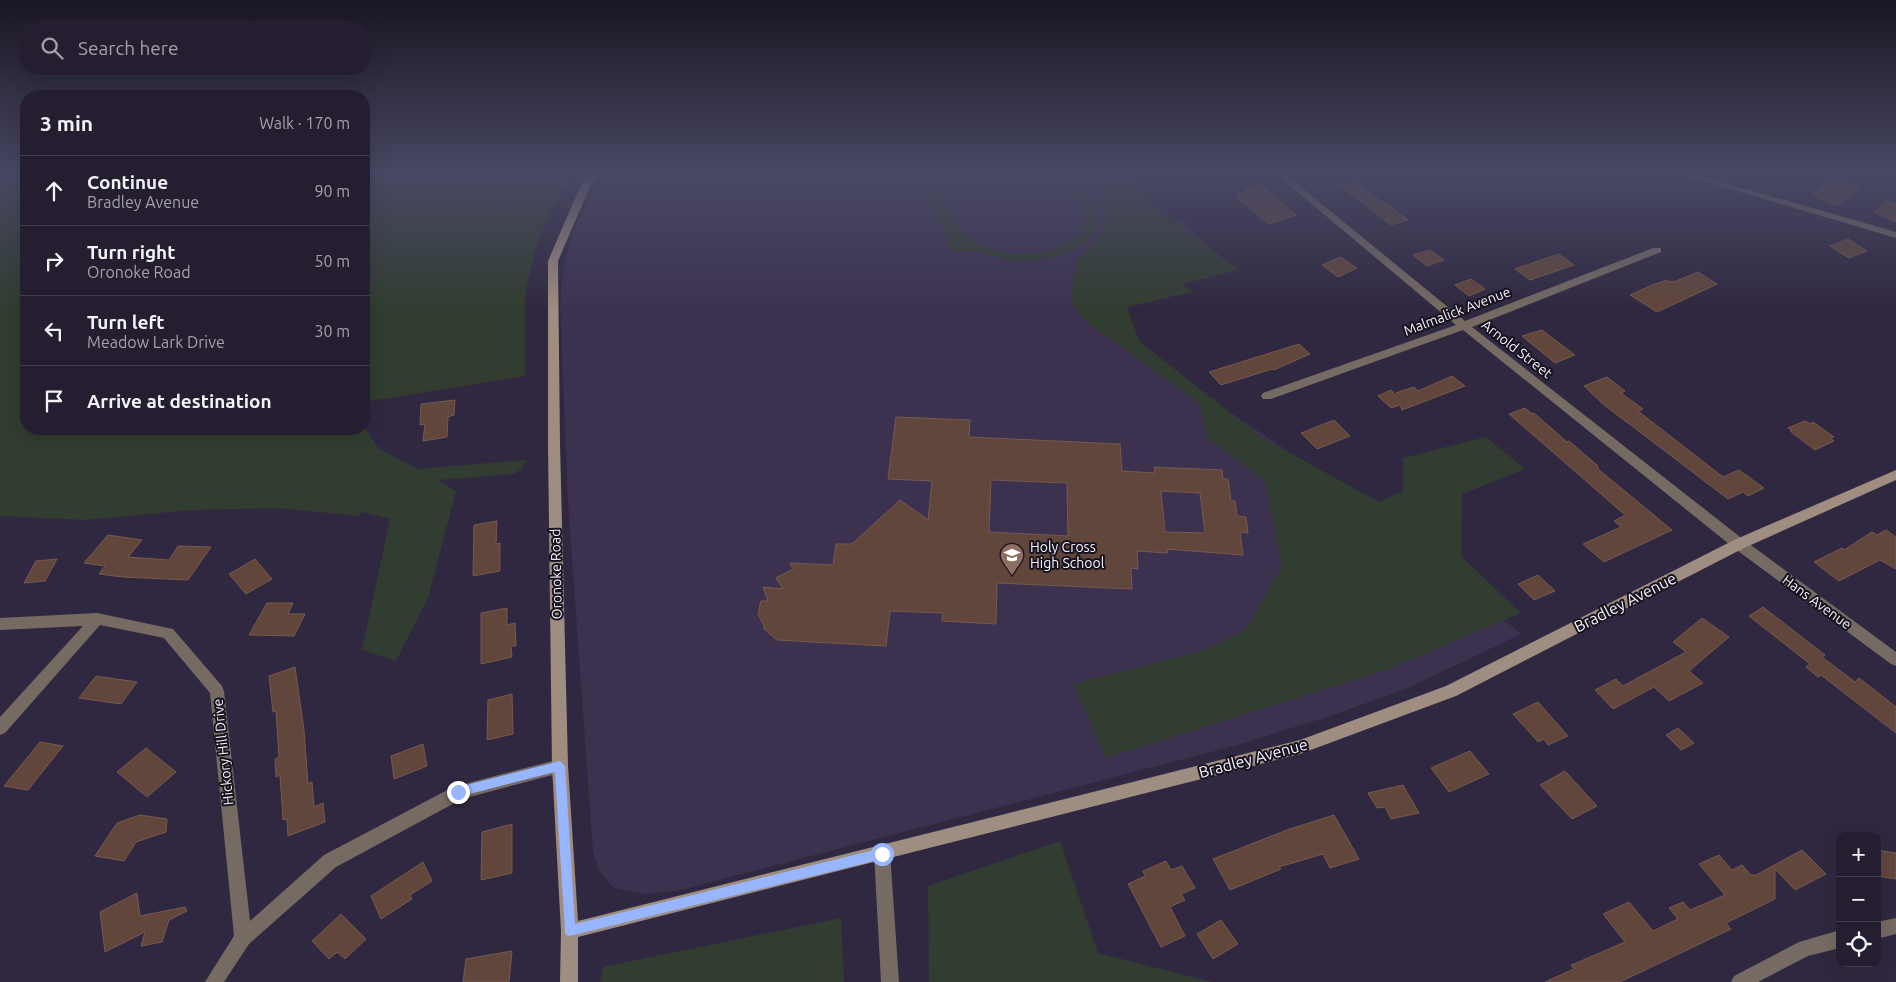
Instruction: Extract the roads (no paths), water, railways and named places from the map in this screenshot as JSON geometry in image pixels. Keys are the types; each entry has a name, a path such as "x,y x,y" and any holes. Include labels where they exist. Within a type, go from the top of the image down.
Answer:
{"street":[{"name":"Oronoke Road","path":"569,982 570,931 560,766 554,444 553,261 571,220"},
{"name":"Arnold Street","path":"1335,220 1464,326 1739,544"},
{"path":"1844,220 1896,235"},
{"name":"Malmalick Avenue","path":"1267,396 1464,326 1657,250"},
{"name":"Bradley Avenue","path":"570,931 882,854 1300,747 1451,691 1739,544 1896,475"},
{"name":"Hans Avenue","path":"1739,544 1896,660"},
{"path":"0,728 98,619"},
{"name":"Hickory Hill Drive","path":"0,624 98,619 168,633 217,691 243,938"},
{"path":"214,982 243,938 330,861 458,792 560,766"},
{"path":"882,854 890,982"},
{"path":"1881,930 1896,926"},
{"path":"1740,982 1805,948 1836,940"}],"place":[{"name":"Holy Cross High School","path":"1012,576"}]}
